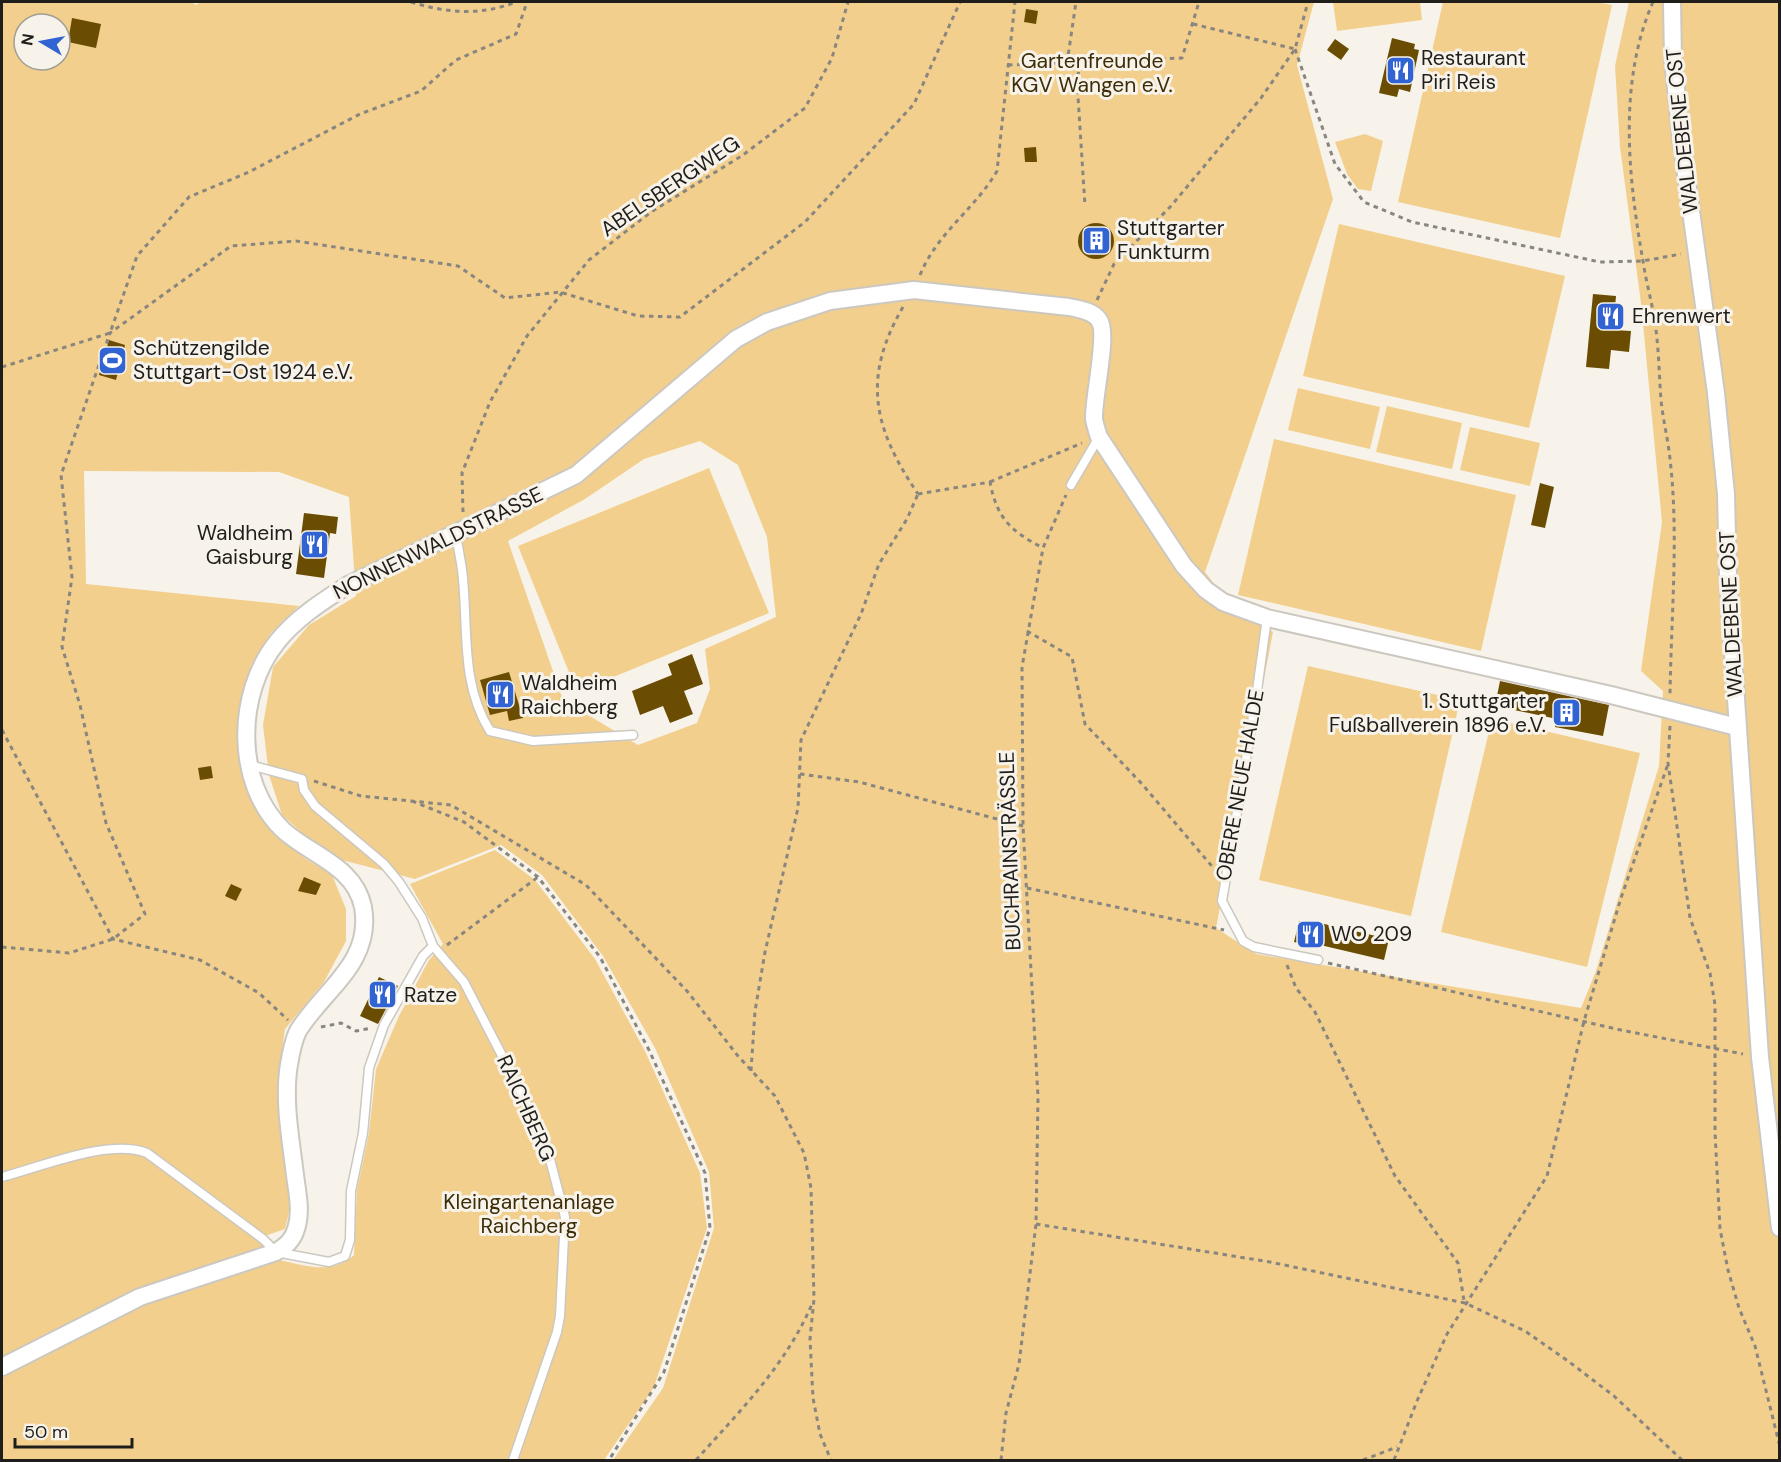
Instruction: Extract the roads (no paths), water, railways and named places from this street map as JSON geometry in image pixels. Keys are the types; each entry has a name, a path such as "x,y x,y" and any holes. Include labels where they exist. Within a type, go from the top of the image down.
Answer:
{"street":[{"name":"WALDEBENE OST","path":"1672,2 1673,60 1716,393 1726,494 1737,727 1760,1057 1779,1228"},
{"name":"NONNENWALDSTRASSE","path":"276,1252 290,1243 296,1230 300,1211 288,1121 288,1074 298,1032 354,964 361,945 364,923 363,905 347,877 284,831 262,802 250,765 246,737 248,709 257,680 276,642 320,603 348,585 576,475 736,339 767,322 830,301 914,290 1069,307 1091,313 1100,321 1103,332 1094,420 1099,437"},
{"path":"1099,437 1184,566 1206,590 1244,612 1737,727"},
{"path":"2,1367 140,1297 182,1281 276,1252"}],"lane":[{"path":"1071,485 1099,437"},
{"path":"460,531 467,665 476,710 490,731 532,741 633,735"},
{"name":"OBERE NEUE HALDE","path":"1266,618 1255,705 1222,901 1243,941 1254,947 1318,960"},
{"name":"RAICHBERG","path":"250,765 302,779 304,790 315,806 384,864 399,882 422,918 436,949 464,982 546,1144 566,1217 557,1332 513,1461"},
{"path":"2,1177 111,1147 132,1147 147,1153 263,1239 276,1252 329,1262 345,1256 350,1240 351,1191 363,1133 369,1068 384,1025 423,956 436,949"}],"place":[{"name":"Restaurant Piri Reis","path":"1400,70"},
{"name":"Stuttgarter Funkturm","path":"1096,240"},
{"name":"Ehrenwert","path":"1611,316"},
{"name":"Schützengilde Stuttgart-Ost 1924 e.V.","path":"112,360"},
{"name":"Waldheim Gaisburg","path":"314,545"},
{"name":"Waldheim Raichberg","path":"500,695"},
{"name":"1. Stuttgarter Fußballverein 1896 e.V.","path":"1567,713"},
{"name":"WO 209","path":"1310,934"},
{"name":"Ratze","path":"383,995"}],"park label":[{"name":"Gartenfreunde KGV Wangen e.V.","path":"1092,73"},
{"name":"Kleingartenanlage Raichberg","path":"529,1214"}]}
